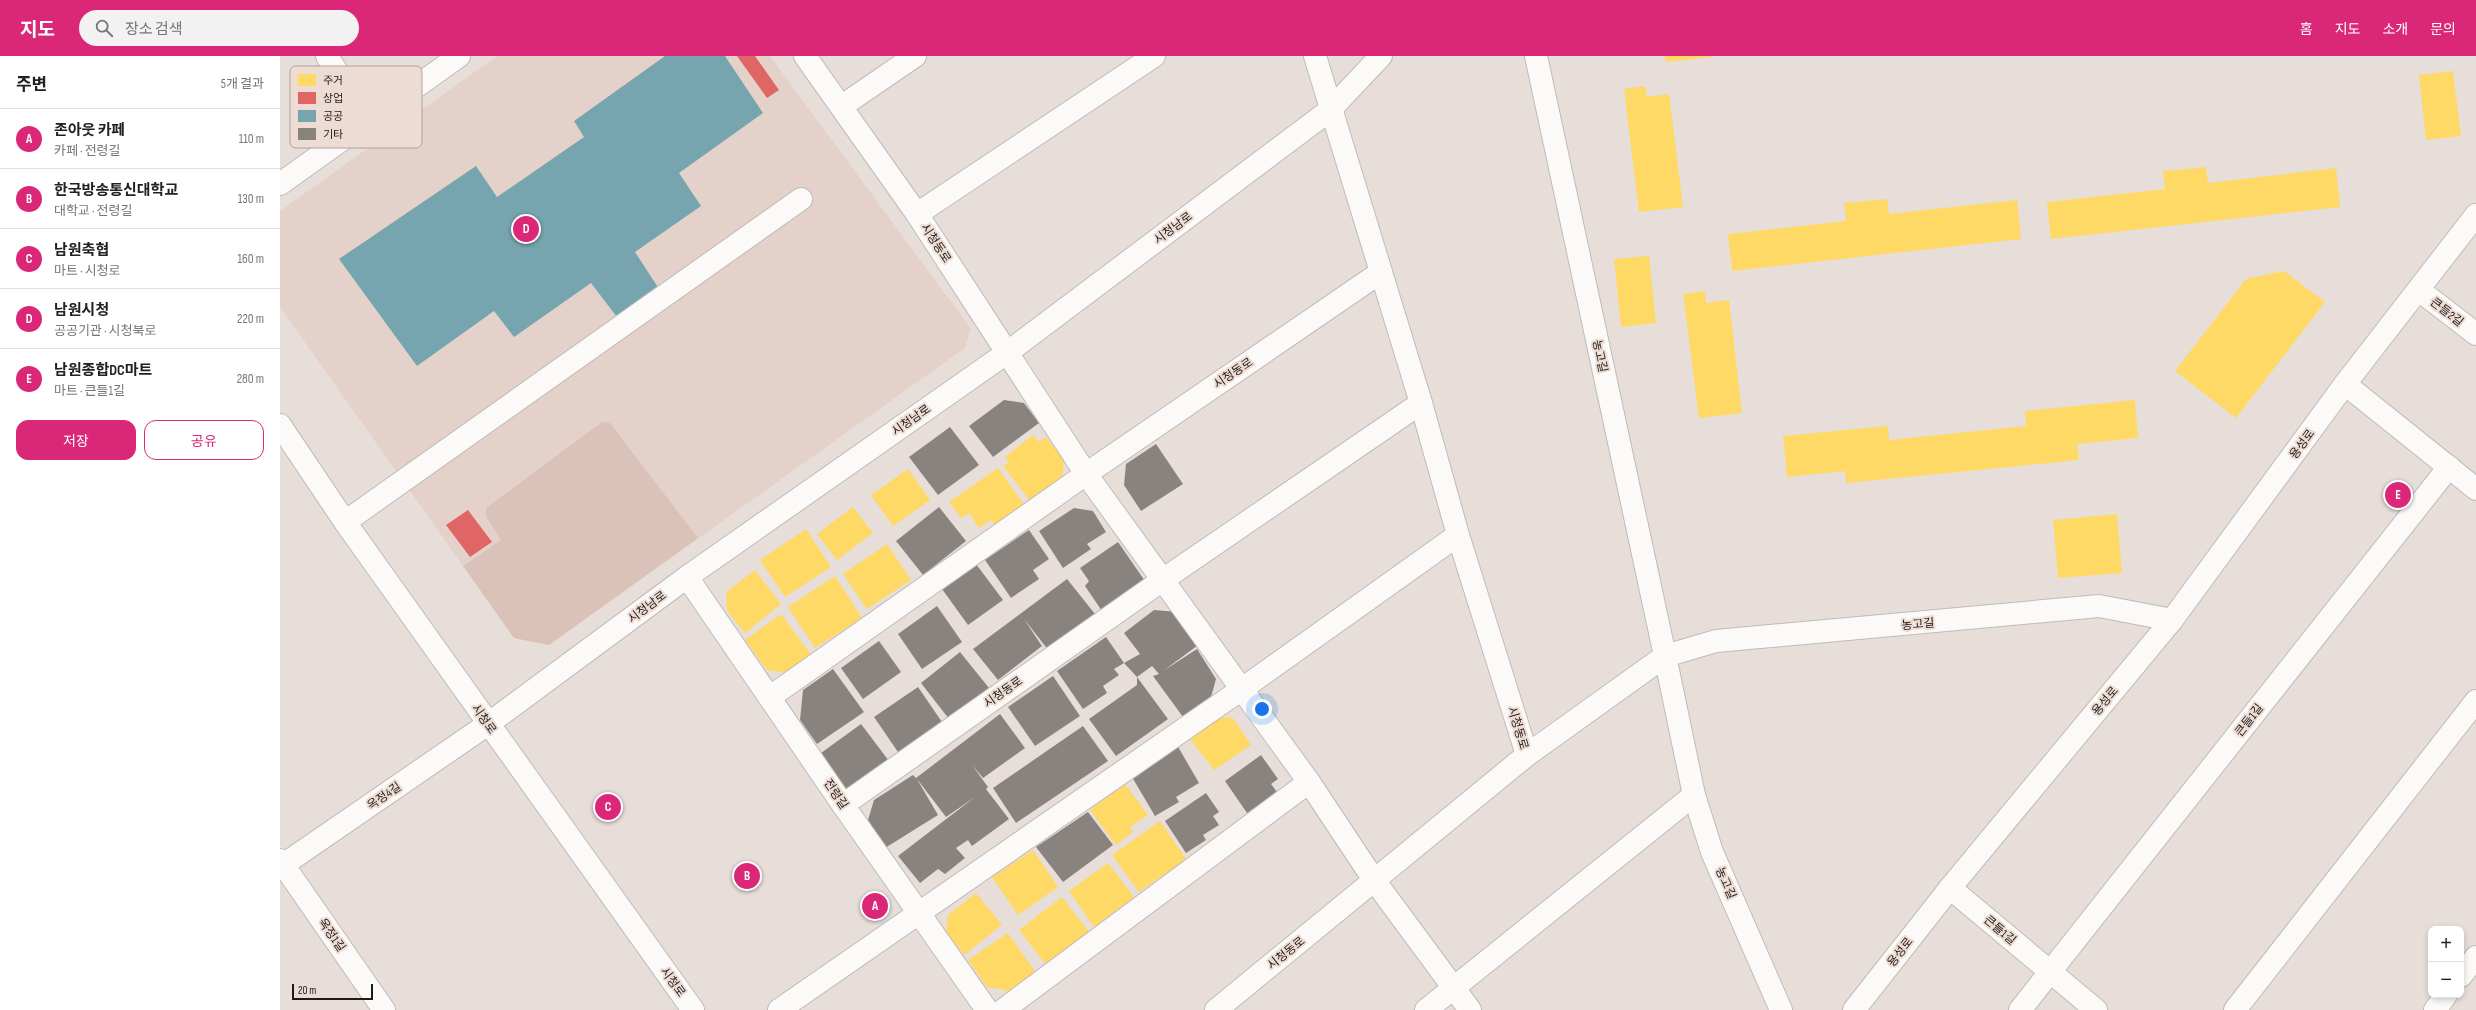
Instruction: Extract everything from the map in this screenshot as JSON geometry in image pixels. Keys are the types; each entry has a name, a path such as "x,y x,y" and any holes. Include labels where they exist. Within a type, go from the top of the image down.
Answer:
{"street":[{"path":"327,56 333,66"},
{"path":"422,83 459,56"},
{"name":"시청동로","path":"805,56 842,106 917,214 1086,474 1164,579 1309,782 1374,880 1455,986 1470,1010"},
{"path":"842,106 915,56"},
{"name":"시청동로","path":"917,214 1154,56"},
{"path":"1315,56 1330,110"},
{"name":"시청남로","path":"488,724 687,576 1008,352 1330,110 1381,56"},
{"name":"농고길","path":"1536,56 1694,795 1712,852 1781,1010"},
{"name":"시청동로","path":"1216,1010 1527,755 1458,535 1421,403 1330,110"},
{"path":"280,184 332,148"},
{"path":"345,522 801,199"},
{"name":"용성로","path":"1854,1010 1950,888 2172,620 2346,384 2476,215"},
{"name":"시청동로","path":"770,697 1086,474 1381,272"},
{"name":"큰들2길","path":"2419,290 2476,334"},
{"path":"2346,384 2476,489"},
{"name":"시청동로","path":"843,805 1164,579 1421,403"},
{"name":"시청로","path":"280,425 345,522 693,1010"},
{"name":"큰들1길","path":"2020,1010 2449,467"},
{"path":"779,1010 920,914 1242,689 1458,535"},
{"name":"전령길","path":"687,576 843,805 987,1010"},
{"name":"농고길","path":"1665,656 1716,641 2099,606 2172,620"},
{"path":"1527,755 1665,656"},
{"path":"2235,1010 2476,701"},
{"name":"옥정4길","path":"281,864 488,724"},
{"path":"1003,1010 1309,782"},
{"path":"1426,1010 1694,795"},
{"name":"옥정1길","path":"281,864 384,1010"},
{"name":"큰들1길","path":"1950,888 2096,1010"},
{"path":"2464,972 2476,957"},
{"path":"2434,1010 2444,998"}],"shaded area":[{"path":"497,56 770,56 971,329 965,348 549,645 514,638 280,307 280,211 368,148 422,148 422,110"},
{"path":"602,422 610,423 698,538 549,645 514,638 463,566 501,540 486,517 486,508"}],"building: 주거":[{"path":"1665,56 1711,56 1711,57 1666,62"},
{"path":"2453,71 2461,136 2426,140 2419,75"},
{"path":"1645,86 1647,97 1669,94 1683,207 1639,212 1624,89"},
{"path":"2206,167 2208,183 2336,168 2340,207 2051,239 2047,202 2165,189 2163,171"},
{"path":"1887,199 1889,214 2017,200 2021,239 1732,271 1728,234 1846,221 1844,203"},
{"path":"1649,256 1656,323 1621,327 1614,259"},
{"path":"2284,271 2325,302 2236,418 2175,371 2246,279"},
{"path":"1705,291 1706,303 1729,300 1742,413 1699,418 1683,294"},
{"path":"2135,400 2138,438 2077,444 2079,460 1846,483 1845,471 1787,477 1783,436 1888,426 1889,440 2026,426 2025,411"},
{"path":"1033,435 1039,442 1046,437 1064,460 1062,479 1031,502 1003,466 1009,462 1005,457"},
{"path":"998,468 1028,510 999,530 991,520 979,528 969,513 961,518 949,502"},
{"path":"908,469 930,500 893,526 871,495"},
{"path":"853,507 873,533 837,560 817,534"},
{"path":"2117,514 2122,573 2058,578 2053,520"},
{"path":"806,529 831,567 785,597 760,560"},
{"path":"887,544 911,580 867,609 843,574"},
{"path":"755,570 781,604 745,633 727,611 726,592"},
{"path":"835,576 862,618 815,648 788,607"},
{"path":"781,614 812,656 789,673 767,670 745,640"},
{"path":"1216,717 1233,718 1251,745 1214,770 1190,739"},
{"path":"1125,784 1148,815 1130,827 1133,832 1116,845 1090,810"},
{"path":"1160,821 1186,859 1139,892 1112,855"},
{"path":"1033,850 1058,887 1018,915 992,877"},
{"path":"1108,863 1134,897 1094,927 1069,891"},
{"path":"976,893 1002,925 964,955 946,932 948,915"},
{"path":"1062,897 1090,933 1047,966 1019,930"},
{"path":"1008,933 1036,973 1009,991 987,987 968,960"}],"building: 상업":[{"path":"737,56 755,56 779,90 767,98"},
{"path":"468,510 492,542 470,557 446,525"}],"building: 공공":[{"path":"665,56 725,56 763,113 679,173 701,206 635,252 661,292 620,321 591,283 514,337 494,311 417,366 339,259 476,166 497,197 584,137 574,121"}],"building: 기타":[{"path":"1004,400 1024,403 1039,423 993,457 969,426"},
{"path":"950,427 979,465 938,495 909,457"},
{"path":"1156,444 1183,484 1141,511 1124,485 1126,464"},
{"path":"939,507 966,541 923,575 896,541"},
{"path":"1074,508 1093,511 1106,532 1087,544 1091,549 1063,568 1039,531"},
{"path":"1029,530 1049,559 1033,570 1039,579 1011,598 985,560"},
{"path":"1118,542 1147,584 1104,614 1085,586 1089,581 1080,568"},
{"path":"976,564 1003,600 968,625 942,589"},
{"path":"1067,579 1095,614 1049,651 1024,619 1042,646 998,680 973,649"},
{"path":"937,606 962,642 922,669 898,634"},
{"path":"1154,610 1178,612 1201,643 1163,671 1197,649 1216,679 1211,697 1183,717 1153,676 1159,674 1152,666 1137,677 1124,663 1140,654 1124,633"},
{"path":"1106,637 1124,663 1114,669 1119,675 1103,686 1107,693 1083,709 1057,671"},
{"path":"879,641 901,672 863,699 841,668"},
{"path":"960,652 989,688 949,719 921,683"},
{"path":"833,669 864,712 817,744 800,720 803,690"},
{"path":"1053,676 1080,716 1035,746 1008,707"},
{"path":"1137,677 1168,719 1116,756 1089,719 1137,685"},
{"path":"918,687 942,722 898,752 874,717"},
{"path":"1000,714 1025,748 983,778 972,765 988,787 986,789 1009,819 972,846 968,840 956,848 965,858 945,874 938,869 920,883 898,856 975,797 946,817 917,779 938,815 885,848 868,820 874,800 913,775 916,778"},
{"path":"861,724 889,761 848,791 821,753"},
{"path":"1083,726 1108,761 1016,823 993,788"},
{"path":"1177,745 1199,783 1176,797 1179,802 1155,816 1129,772"},
{"path":"1261,755 1278,779 1271,784 1277,792 1247,813 1225,781"},
{"path":"1206,793 1219,812 1213,816 1219,825 1203,835 1206,840 1186,853 1165,821"},
{"path":"1088,812 1113,845 1063,882 1036,847"}],"place":[{"name":"남원시청","path":"526,229"},
{"name":"남원종합DC마트","path":"2398,495"},
{"name":"남원축협","path":"608,807"},
{"name":"한국방송통신대학교","path":"747,876"},
{"name":"존아웃 카페","path":"875,906"}]}
